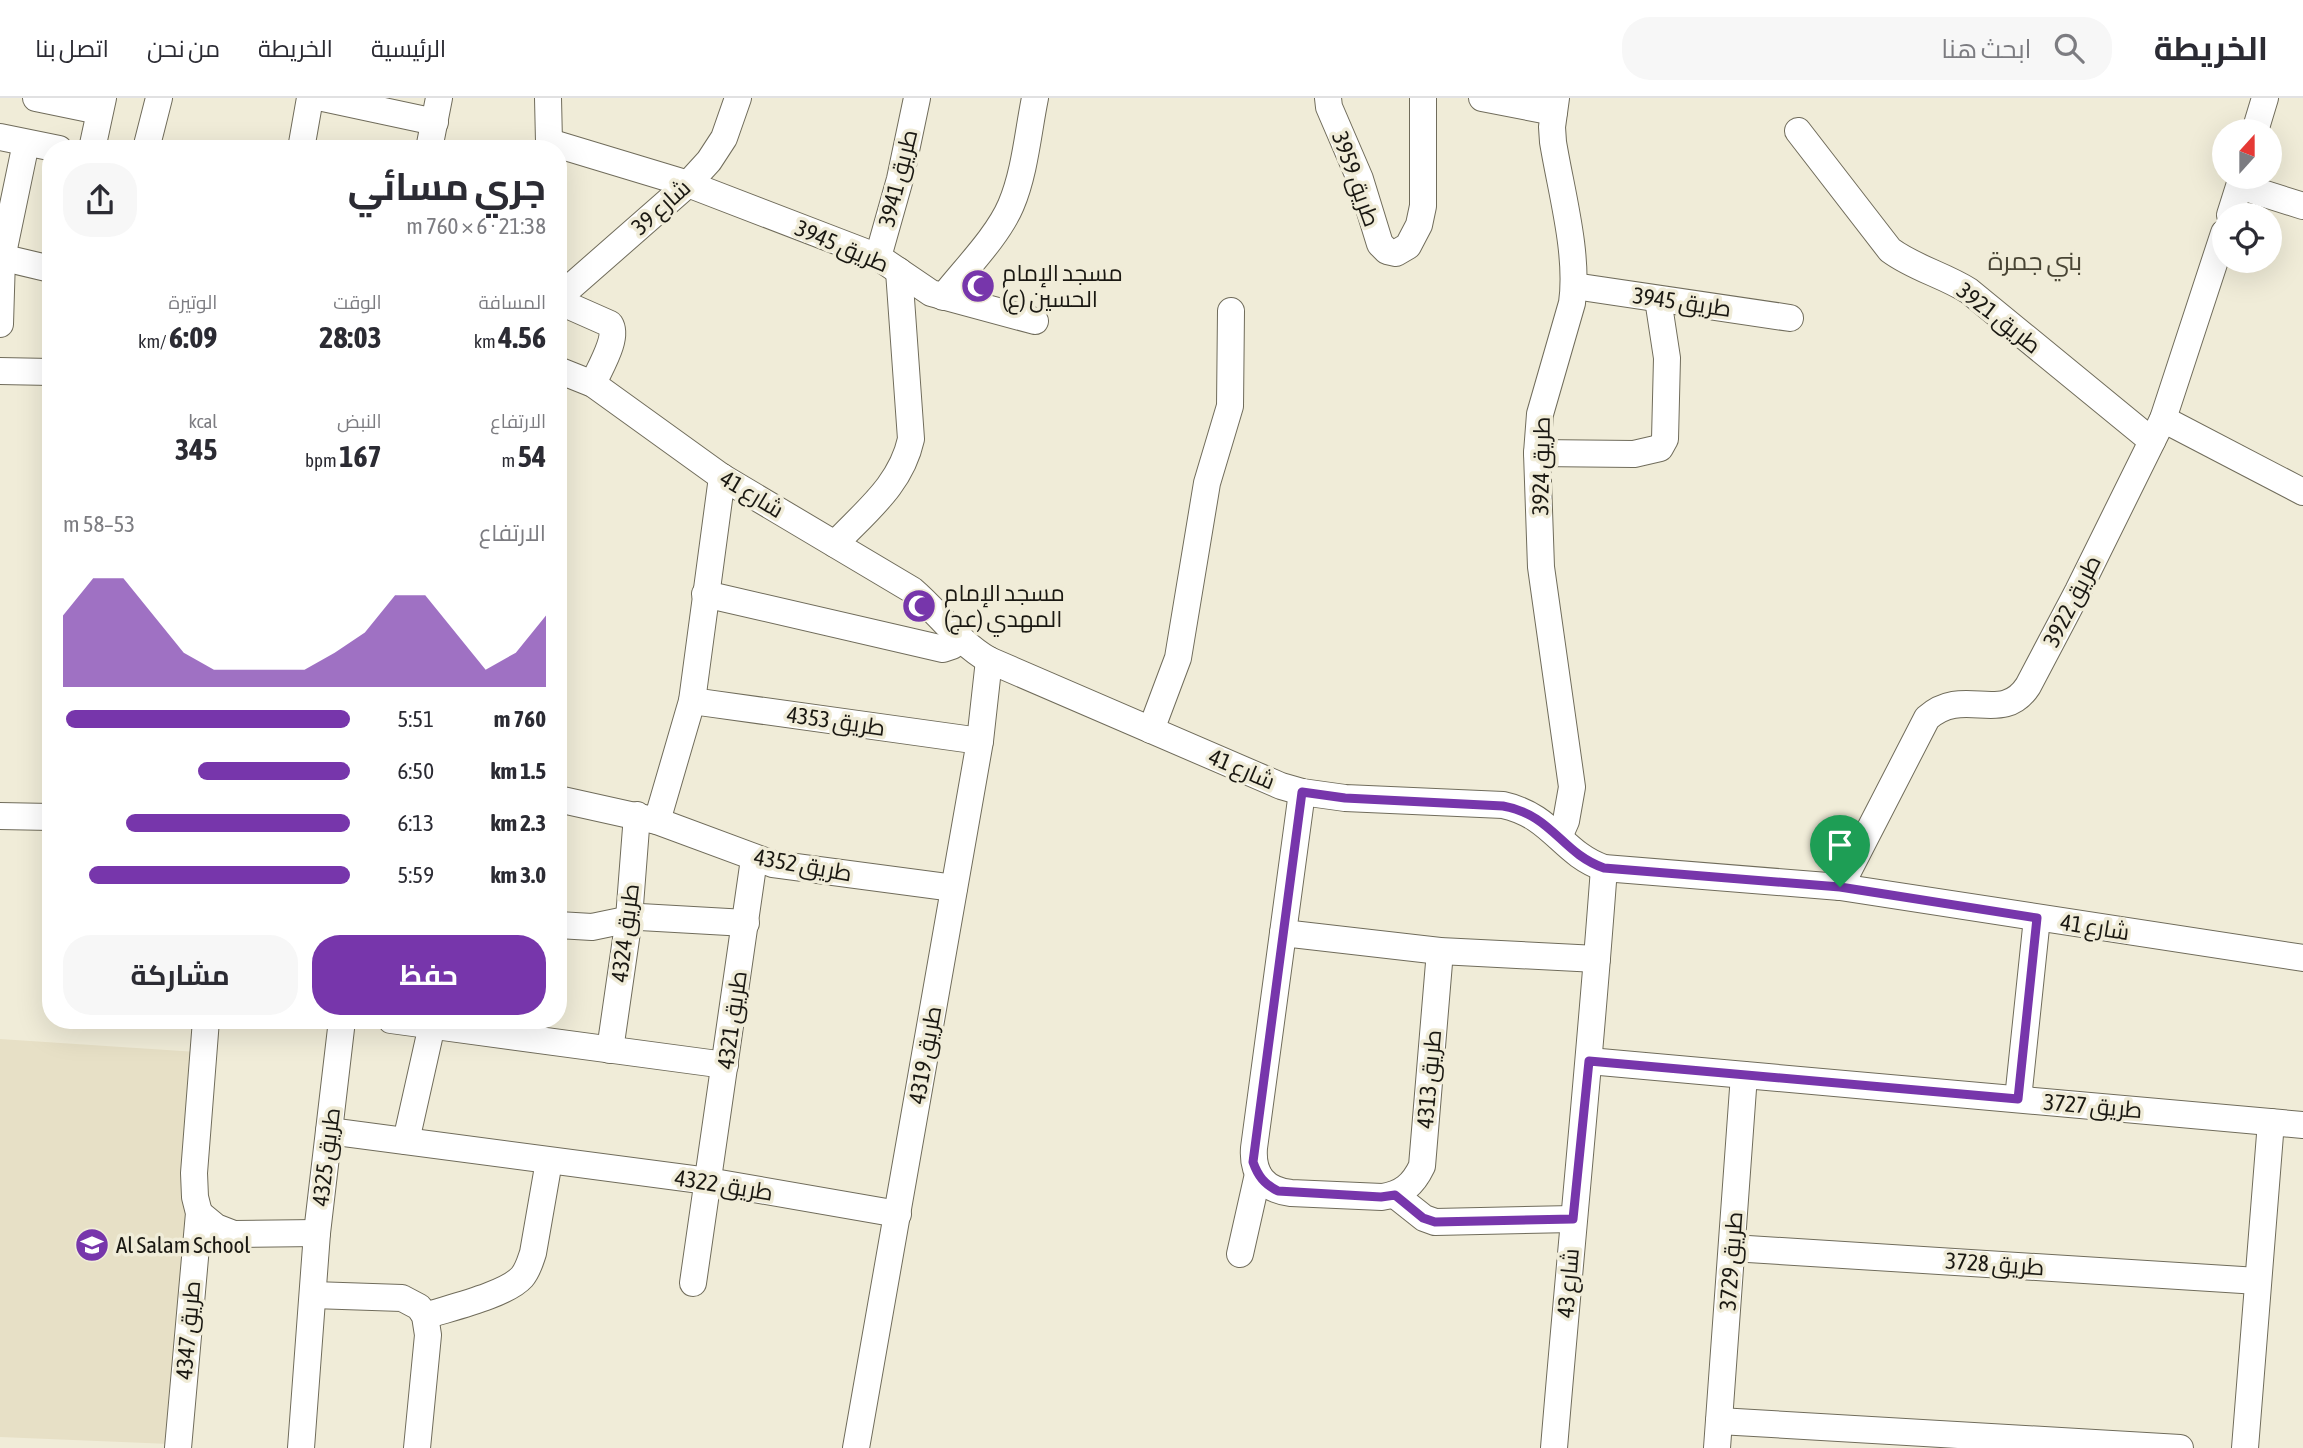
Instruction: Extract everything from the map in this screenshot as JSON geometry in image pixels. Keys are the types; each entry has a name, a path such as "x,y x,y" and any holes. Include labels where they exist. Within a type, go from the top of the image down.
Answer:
{"street":[{"path":"36,98 101,105 94,140"},
{"path":"148,140 159,98"},
{"path":"303,140 310,98"},
{"path":"323,98 437,110 431,140"},
{"path":"548,98 548,140"},
{"name":"شارع 39","path":"567,292 688,184 709,161 723,138 738,98"},
{"name":"طريق 3941","path":"835,544 899,475 911,439 888,264 900,179 917,98"},
{"path":"943,297 1010,208 1017,191 1035,98"},
{"name":"طريق 3959","path":"1328,98 1329,107 1360,179 1380,244 1387,251 1396,253 1408,246 1419,225 1423,206 1423,98"},
{"path":"1482,98 1555,105"},
{"path":"2259,119 2265,98"},
{"name":"طريق 3924","path":"1555,105 1553,142 1574,286 1572,303 1540,414 1537,453 1541,567 1572,787 1566,821 1559,837"},
{"name":"طريق 3921","path":"1798,131 1891,250 1906,261 1969,291 2157,430 2303,492"},
{"path":"0,137 42,146"},
{"path":"0,324 1,258 26,143"},
{"name":"طريق 3945","path":"567,151 688,184 888,264 918,286 943,297 1035,321"},
{"path":"2259,189 2303,206"},
{"path":"1,258 42,267"},
{"name":"طريق 3922","path":"1840,887 1927,718 1949,705 2004,705 2022,695 2078,591 2157,430 2212,268"},
{"name":"طريق 3945","path":"1574,286 1790,318"},
{"path":"1537,453 1634,454 1660,449 1665,439 1667,358 1658,299"},
{"name":"شارع 39","path":"567,304 610,324 613,328 613,338 593,384"},
{"path":"1151,730 1178,659 1207,483 1230,406 1231,311"},
{"path":"0,371 42,372"},
{"name":"شارع 41","path":"567,374 593,384 722,477 912,590 957,637 989,660 1262,778 1302,792 1345,798 1519,809 1534,816 1577,854 1604,868 1840,887 2303,958"},
{"path":"567,801 647,818 692,701 722,477"},
{"path":"705,594 943,649 952,646 957,637"},
{"name":"طريق 4319","path":"856,1448 980,741 989,660"},
{"name":"طريق 4353","path":"692,701 980,741"},
{"path":"1302,792 1254,1148 1253,1162 1258,1174 1266,1185 1278,1191 1381,1197 1395,1195 1423,1218 1435,1222 1573,1219"},
{"path":"0,816 42,817"},
{"name":"طريق 4352","path":"647,818 754,859 954,888"},
{"name":"طريق 4324","path":"610,1050 647,818"},
{"name":"طريق 4321","path":"693,1283 754,859"},
{"name":"شارع 43","path":"1554,1448 1604,868"},
{"path":"567,926 592,927 629,918 652,917 746,923"},
{"path":"2018,1099 2037,918"},
{"path":"1283,933 1440,951 1597,959"},
{"name":"طريق 4313","path":"1395,1195 1407,1188 1422,1166 1440,951"},
{"name":"طريق 4347","path":"177,1448 199,1213 194,1173 205,1029"},
{"name":"طريق 4325","path":"301,1448 317,1233 341,1029"},
{"path":"406,1141 431,1029"},
{"path":"507,1029 544,1031 610,1050 725,1065"},
{"name":"طريق 3727","path":"1589,1061 2303,1125"},
{"name":"طريق 3729","path":"1717,1448 1744,1074"},
{"path":"2245,1448 2271,1122"},
{"name":"طريق 4322","path":"329,1131 708,1181 898,1214"},
{"path":"425,1315 508,1288 520,1279 529,1267 533,1253 549,1161"},
{"path":"1240,1254 1258,1174"},
{"path":"199,1213 216,1227 234,1234 317,1233"},
{"name":"طريق 3728","path":"1732,1248 2258,1281"},
{"path":"313,1295 402,1298 419,1307 425,1315 428,1335 418,1448"},
{"path":"1719,1421 2180,1448"}],"shaded area":[{"name":"Al Salam School","path":"0,1039 197,1052 170,1444 0,1437"}],"place":[{"name":"مسجد الإمام الحسين (ع)","path":"978,286"},
{"name":"مسجد الإمام المهدي (عج)","path":"919,606"},
{"name":"Al Salam School","path":"92,1245"}],"district":[{"name":"بني جمرة","path":"2035,261"}],"route":[{"path":"1302,792 1345,798 1519,809 1547,825 1577,854 1604,868 1840,887 2037,918 2018,1099 1589,1061 1573,1219 1435,1222 1423,1218 1395,1195 1381,1197 1278,1191 1266,1185 1258,1174 1253,1162 1254,1148 1302,792"}]}
